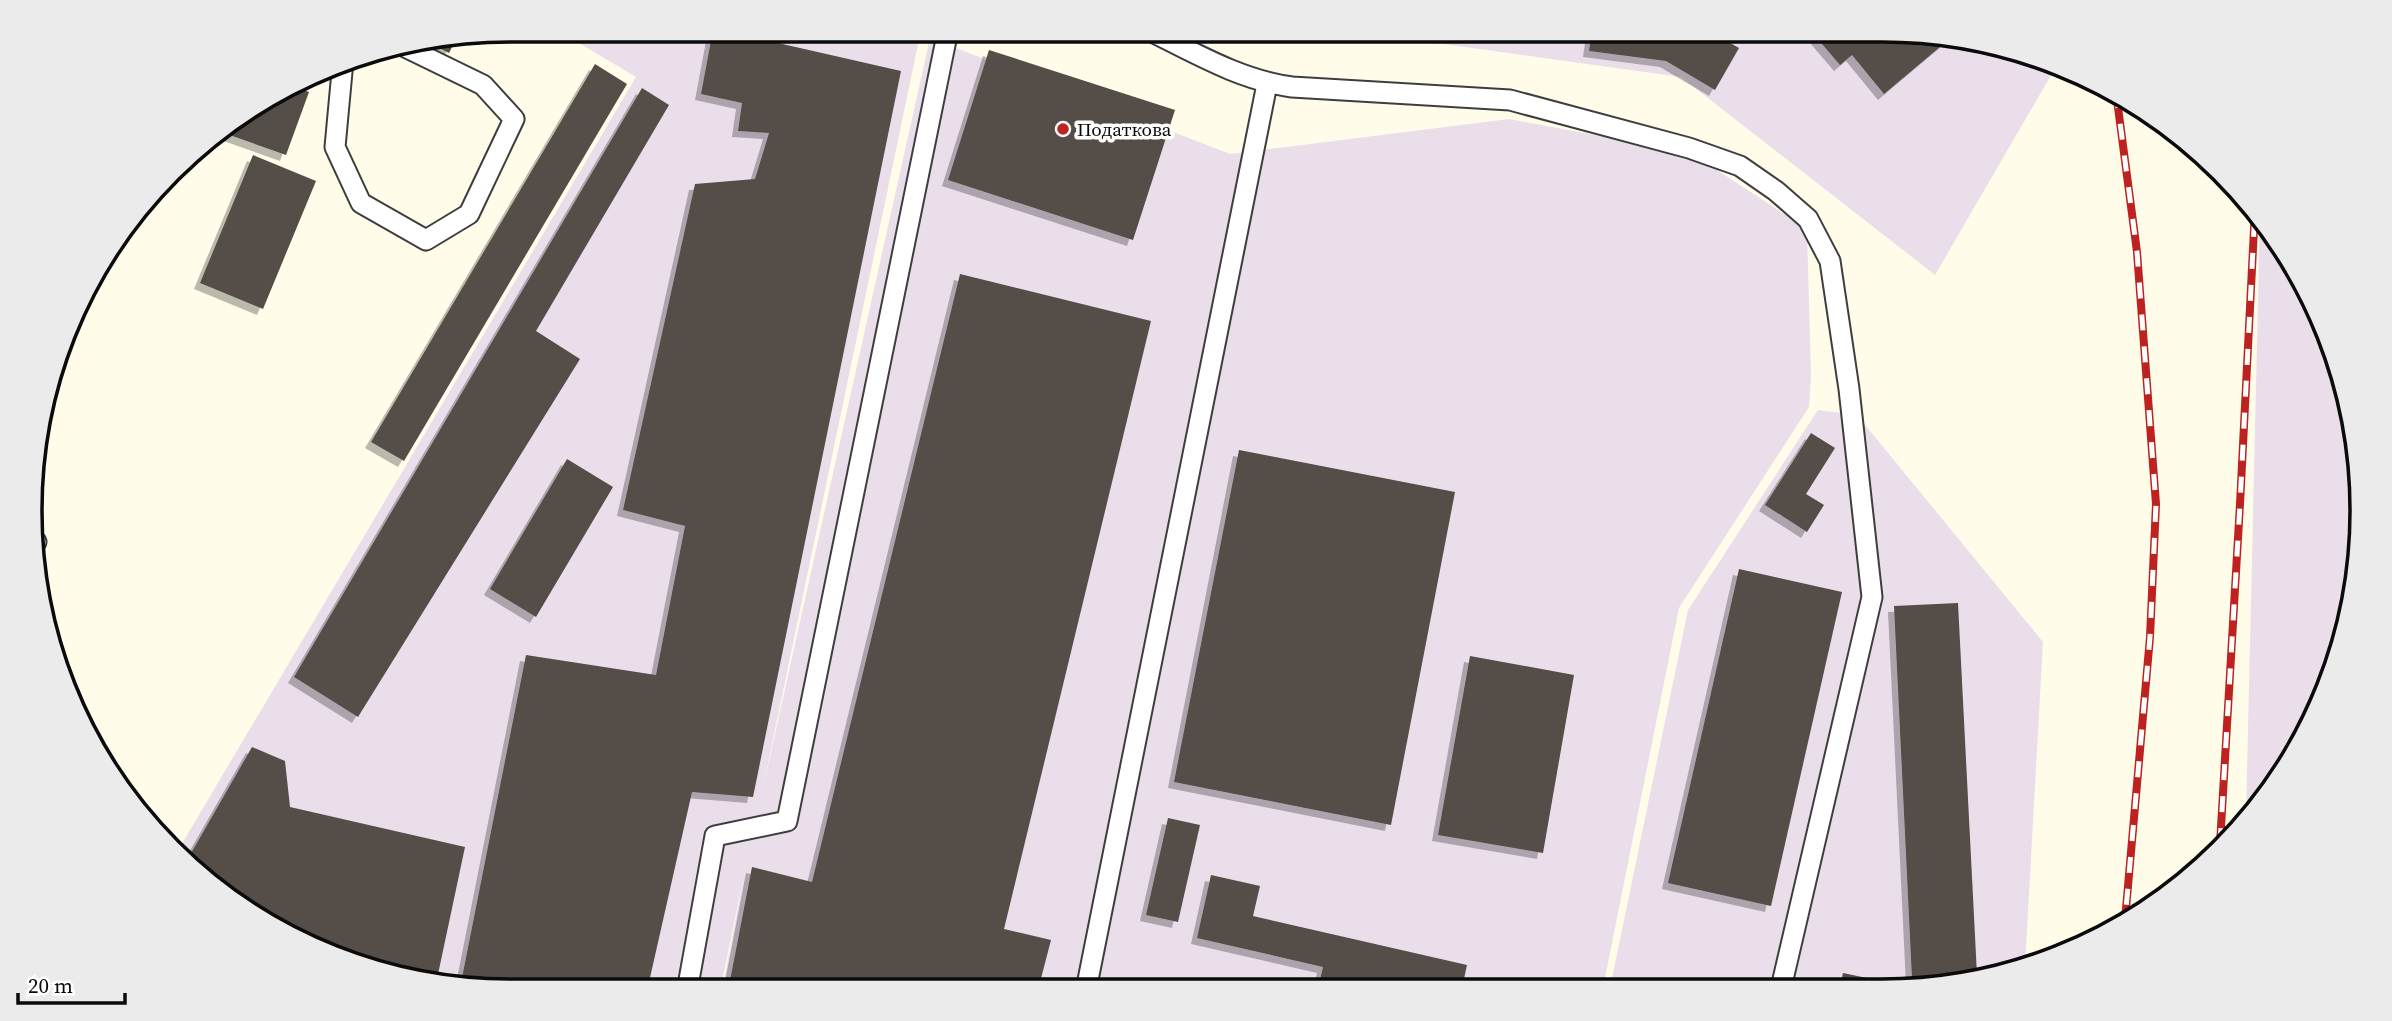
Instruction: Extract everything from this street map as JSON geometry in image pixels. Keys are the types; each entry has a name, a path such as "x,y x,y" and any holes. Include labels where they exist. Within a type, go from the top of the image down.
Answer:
{"lane":[{"path":"689,979 715,836 787,821 946,42"},
{"path":"1173,42 1244,77 1267,84 1510,100 1689,148 1740,166 1776,191 1808,219 1830,261 1849,389 1872,597 1783,979"},
{"path":"342,74 335,147 361,203 426,240 469,214 514,119 482,85 415,52"},
{"path":"1088,979 1267,84"}],"shaded area":[{"path":"577,42 918,42 762,792 929,42 940,42 1230,154 1509,119 1691,153 1807,229 1811,375 1809,407 1679,608 1605,979 724,979 746,866 722,979 480,978 389,963 303,931 250,900 182,844 636,77"},
{"path":"1429,42 1912,43 1973,51 2052,74 1935,275 1681,77"},
{"path":"2260,234 2302,303 2325,360 2346,449 2350,510 2346,572 2325,661 2302,718 2271,771 2246,804"},
{"path":"1818,410 1857,415 2043,642 2026,956 1973,970 1912,978 1612,979 1688,610"}],"building":[{"path":"711,42 778,42 901,71 753,797 692,792 650,979 462,976 526,655 656,675 685,526 623,510 695,184 755,179 769,133 738,131 742,103 701,94"},
{"path":"1590,42 1728,42 1739,48 1715,90 1666,61 1589,51"},
{"path":"1820,42 1941,46 1884,94 1852,55 1840,65"},
{"path":"453,46 449,53 439,48"},
{"path":"989,50 1175,110 1133,240 948,180"},
{"path":"595,64 627,84 404,461 371,442"},
{"path":"642,88 669,105 536,331 580,359 358,717 294,677"},
{"path":"303,90 309,92 286,155 230,135"},
{"path":"253,155 316,181 263,309 200,283"},
{"path":"960,274 1151,321 1004,929 1051,940 1041,979 730,979 752,867 812,882"},
{"path":"1811,433 1835,448 1806,494 1824,505 1807,532 1765,505"},
{"path":"1239,450 1455,492 1391,825 1174,782"},
{"path":"567,459 613,487 536,617 490,589"},
{"path":"1739,569 1842,592 1771,906 1668,883"},
{"path":"1958,603 1977,969 1973,970 1912,978 1894,606"},
{"path":"1470,656 1574,675 1543,853 1438,835"},
{"path":"252,747 285,761 290,807 465,847 438,973 360,954 303,931 250,900 191,853"},
{"path":"1168,818 1200,825 1178,922 1146,915"},
{"path":"1211,875 1260,886 1253,916 1467,965 1464,979 1320,979 1323,967 1197,938"},
{"path":"1843,973 1872,979 1842,979"}],"railway":[{"path":"2118,106 2137,252 2156,504 2150,637 2126,910"},
{"path":"2221,834 2254,227"}],"place":[{"name":"Податкова","path":"1063,129"}]}
